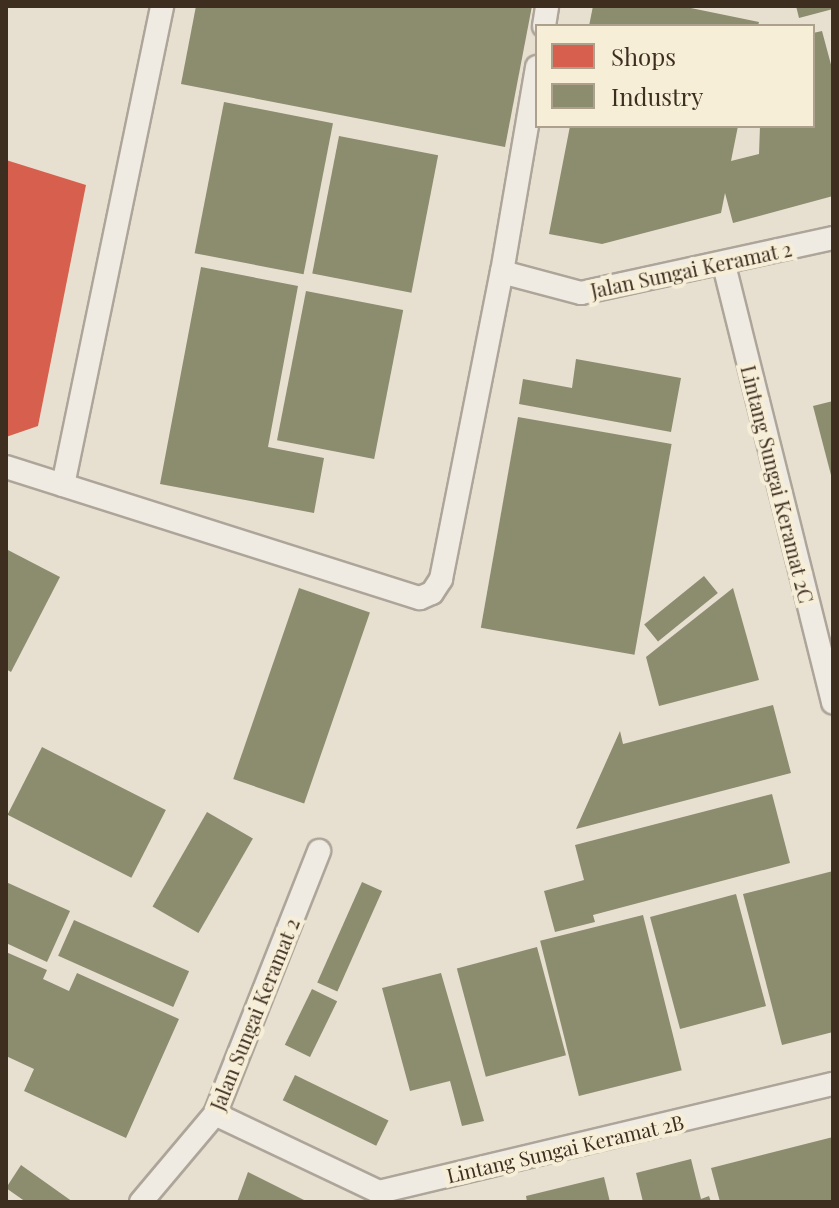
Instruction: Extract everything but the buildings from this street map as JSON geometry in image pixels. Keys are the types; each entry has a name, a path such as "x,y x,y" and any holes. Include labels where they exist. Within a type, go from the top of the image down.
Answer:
{"street":[{"path":"63,485 162,6"},
{"path":"6,467 420,598 432,593 441,579 502,272 535,79"},
{"name":"Jalan Sungai Keramat 2","path":"502,272 581,293 724,265 833,238"},
{"name":"Lintang Sungai Keramat 2C","path":"724,265 833,703"},
{"name":"Jalan Sungai Keramat 2","path":"141,1202 215,1114 319,851"},
{"name":"Lintang Sungai Keramat 2B","path":"215,1114 379,1192 833,1084"}]}
